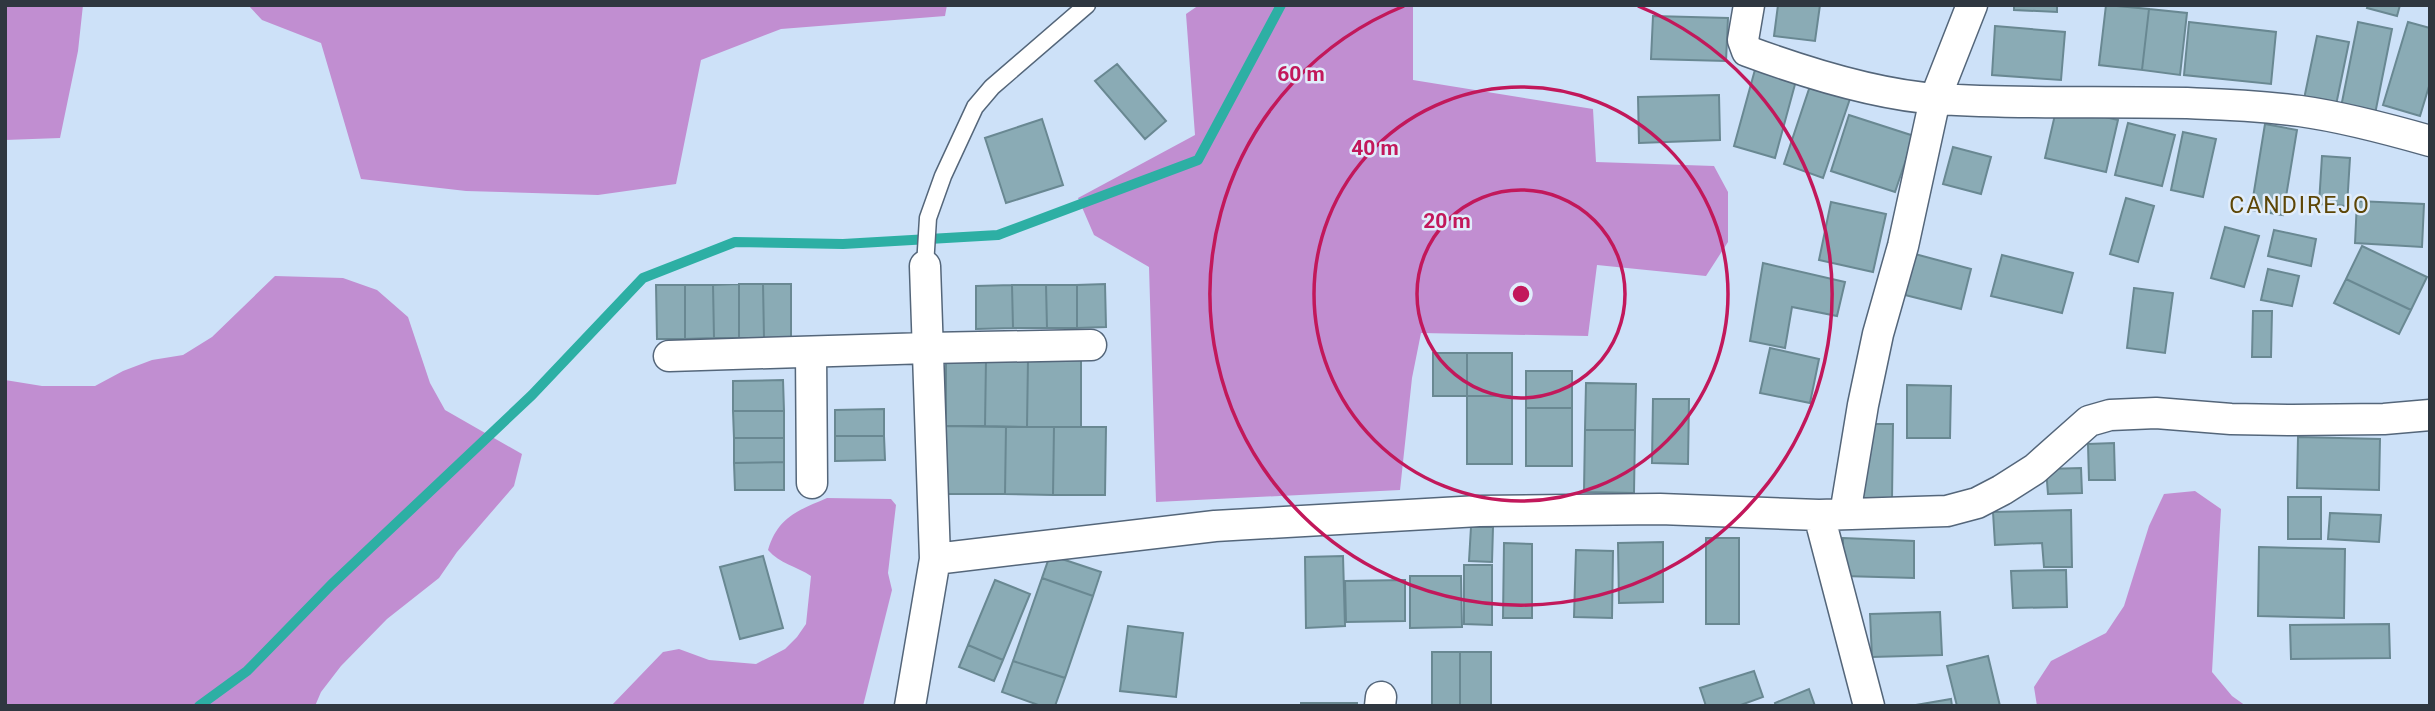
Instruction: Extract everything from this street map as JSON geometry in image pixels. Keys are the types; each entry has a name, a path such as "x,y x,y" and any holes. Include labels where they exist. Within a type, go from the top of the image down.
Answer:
{"street":[{"path":"1749,5 1743,40 1747,51 1784,65 1877,89 1936,99 2215,106 2301,111 2430,141"},
{"path":"1869,706 1832,515 1903,246 1936,99 1972,5"},
{"path":"910,706 935,559 925,266"},
{"path":"669,356 1091,345"},
{"path":"811,352 812,483"},
{"path":"935,559 1215,526 1454,513 1660,509 1832,515 1947,511 1977,503 2002,490 2035,469 2089,422 2110,415 2156,413 2231,419 2293,420 2384,419 2430,415"}],"lane":[{"path":"925,266 928,218 943,176 975,107 992,87 1087,5"}],"shaded area":[{"path":"5,5 83,5 78,51 60,138 5,140"},
{"path":"248,5 947,5 945,16 781,29 701,60 676,184 598,195 466,191 361,179 321,43 262,20"},
{"path":"1199,5 1413,5 1413,80 1593,109 1596,162 1714,166 1728,192 1728,242 1706,276 1597,265 1588,336 1421,333 1412,378 1400,490 1156,502 1149,267 1094,235 1078,198 1195,135 1186,14"},
{"path":"275,276 343,278 377,290 408,317 430,383 445,410 522,454 514,486 457,552 439,578 387,619 341,666 321,692 315,706 5,706 5,380 42,386 95,386 152,360 183,355 212,337"},
{"path":"2195,491 2221,509 2212,672 2232,696 2246,706 2037,706 2034,687 2051,661 2106,633 2124,606 2149,526 2164,494"},
{"path":"827,498 891,499 896,505 888,573 892,590 863,706 611,706 663,652 679,649 709,660 756,664 785,649 806,624 811,576 783,562 768,550 783,522 798,511"}],"building":[{"path":"1778,5 1820,5 1815,41 1774,36"},
{"path":"2014,5 2057,5 2057,12 2014,10"},
{"path":"2106,5 2149,9 2142,70 2099,65"},
{"path":"2368,5 2400,5 2397,16 2367,8"},
{"path":"2149,9 2187,13 2180,75 2142,70"},
{"path":"1653,16 1728,18 1726,61 1651,59"},
{"path":"2189,22 2276,32 2271,84 2184,75"},
{"path":"2358,22 2392,29 2375,114 2341,107"},
{"path":"2408,22 2430,28 2430,83 2420,116 2383,105"},
{"path":"1995,26 2065,32 2061,80 1992,75"},
{"path":"2317,36 2349,42 2336,105 2304,99"},
{"path":"1117,64 1166,121 1145,139 1095,81"},
{"path":"1756,66 1797,77 1775,158 1734,146"},
{"path":"1813,77 1853,90 1823,178 1784,164"},
{"path":"1719,95 1720,140 1639,143 1638,97"},
{"path":"2057,106 2118,120 2106,172 2045,158"},
{"path":"1849,115 1914,136 1895,192 1831,171"},
{"path":"1042,119 1063,185 1006,203 985,138"},
{"path":"2128,123 2175,135 2162,186 2115,175"},
{"path":"2265,124 2297,130 2283,215 2251,210"},
{"path":"2183,132 2216,139 2203,197 2171,190"},
{"path":"1953,147 1991,157 1981,194 1943,184"},
{"path":"2322,156 2350,158 2347,206 2319,204"},
{"path":"2126,198 2154,206 2138,262 2110,254"},
{"path":"2357,201 2424,204 2422,247 2355,243"},
{"path":"1831,202 1886,214 1873,272 1819,260"},
{"path":"2225,227 2259,236 2244,287 2211,278"},
{"path":"2274,230 2316,239 2311,266 2268,256"},
{"path":"2362,246 2427,277 2411,310 2346,279"},
{"path":"1915,254 1971,269 1961,309 1905,295"},
{"path":"2002,255 2073,273 2062,313 1991,296"},
{"path":"1763,263 1845,282 1837,316 1792,307 1785,348 1750,341"},
{"path":"2268,269 2299,276 2292,306 2261,300"},
{"path":"2346,279 2411,310 2399,334 2334,303"},
{"path":"739,284 763,284 764,338 739,338"},
{"path":"739,284 739,338 714,338 713,285"},
{"path":"763,284 791,284 791,338 764,338"},
{"path":"1105,284 1106,327 1077,328 1077,285"},
{"path":"656,285 685,285 685,339 657,339"},
{"path":"685,285 713,285 714,338 685,339"},
{"path":"1012,285 1046,285 1047,328 1013,328"},
{"path":"1012,285 1013,328 976,329 976,286"},
{"path":"1046,285 1077,285 1077,328 1047,328"},
{"path":"2134,288 2173,293 2165,353 2127,348"},
{"path":"2253,311 2272,311 2271,357 2252,357"},
{"path":"1770,348 1819,359 1810,403 1760,393"},
{"path":"1433,353 1467,353 1467,396 1433,396"},
{"path":"1467,353 1512,353 1512,396 1467,396"},
{"path":"946,358 986,359 985,426 946,426"},
{"path":"986,359 1028,359 1027,427 985,426"},
{"path":"1028,359 1081,359 1081,427 1027,427"},
{"path":"1526,371 1572,371 1572,408 1526,408"},
{"path":"783,380 784,411 733,411 733,381"},
{"path":"1586,383 1636,384 1635,430 1585,430"},
{"path":"1907,385 1951,386 1950,438 1907,438"},
{"path":"1467,396 1512,396 1512,464 1467,464"},
{"path":"1653,399 1689,399 1688,464 1652,463"},
{"path":"1526,408 1572,408 1572,466 1526,466"},
{"path":"884,409 884,436 835,436 835,410"},
{"path":"733,411 784,411 784,438 734,438"},
{"path":"1862,424 1893,424 1892,499 1861,499"},
{"path":"946,426 1006,427 1005,494 945,494"},
{"path":"1006,427 1054,427 1053,495 1005,494"},
{"path":"1054,427 1106,427 1105,495 1053,495"},
{"path":"1585,430 1635,430 1634,493 1584,492"},
{"path":"835,436 884,436 885,460 835,461"},
{"path":"2298,437 2380,439 2379,490 2297,488"},
{"path":"734,438 784,438 784,462 734,463"},
{"path":"2114,443 2115,480 2089,480 2088,444"},
{"path":"784,462 784,490 735,490 734,463"},
{"path":"2081,468 2082,493 2048,494 2046,469"},
{"path":"2288,497 2321,497 2321,539 2288,539"},
{"path":"2071,510 2072,567 2044,567 2042,543 1995,545 1993,512"},
{"path":"2330,513 2381,515 2379,542 2328,539"},
{"path":"1471,527 1493,527 1492,562 1469,561"},
{"path":"1706,538 1739,538 1739,624 1706,624"},
{"path":"1843,538 1914,541 1914,578 1843,576"},
{"path":"1663,542 1663,602 1619,603 1618,543"},
{"path":"1504,543 1532,544 1532,618 1503,618"},
{"path":"2259,547 2345,549 2344,618 2258,616"},
{"path":"1576,550 1613,551 1612,618 1574,617"},
{"path":"1050,555 1101,572 1093,596 1042,578"},
{"path":"763,556 783,628 740,639 720,567"},
{"path":"1343,556 1345,626 1306,628 1305,557"},
{"path":"1464,565 1492,565 1492,625 1464,624"},
{"path":"2066,570 2067,607 2013,608 2011,571"},
{"path":"1410,576 1461,576 1462,627 1410,628"},
{"path":"1042,578 1093,596 1065,678 1013,661"},
{"path":"995,580 1030,594 1003,660 968,645"},
{"path":"1405,580 1405,621 1346,622 1345,581"},
{"path":"1940,612 1942,655 1872,657 1870,614"},
{"path":"2389,624 2390,658 2291,659 2290,625"},
{"path":"1128,626 1183,633 1176,697 1120,691"},
{"path":"968,645 1003,660 994,681 959,667"},
{"path":"1432,652 1460,652 1460,706 1432,706"},
{"path":"1460,652 1491,652 1491,706 1460,706"},
{"path":"1988,656 2000,706 1957,706 1947,666"},
{"path":"1013,661 1065,678 1055,706 1041,706 1002,692"},
{"path":"1754,671 1763,697 1738,706 1706,706 1700,688"},
{"path":"1809,689 1815,706 1776,706 1775,703"},
{"path":"1951,699 1952,706 1910,706"},
{"path":"1301,703 1357,703 1357,706 1301,706"}],"waterway":[{"path":"199,706 247,671 331,585 532,395 643,278 735,242 843,244 998,235 1198,160 1281,5"}],"district":[{"name":"CANDIREJO","path":"2300,205"}]}
